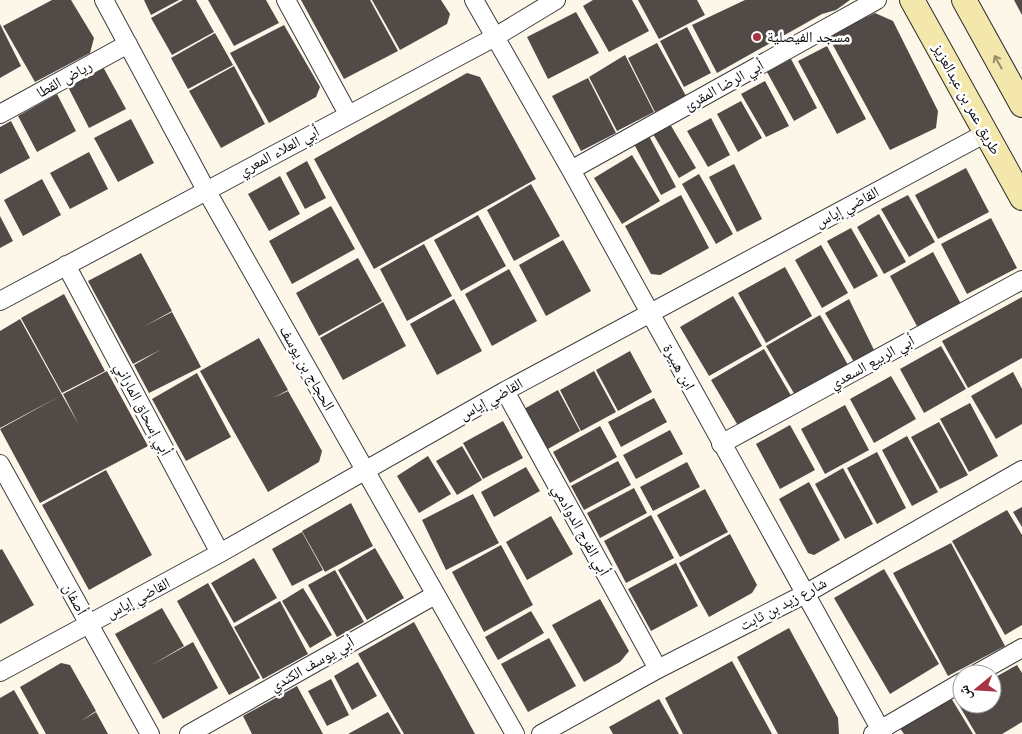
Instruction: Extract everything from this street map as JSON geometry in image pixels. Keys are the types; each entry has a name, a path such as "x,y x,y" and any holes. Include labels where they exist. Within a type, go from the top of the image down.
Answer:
{"main road":[{"name":"طريق عمر بن عبدالعزيز","path":"912,0 1022,198"},
{"path":"964,0 1022,105"}],"street":[{"name":"الحجاج بن يوسف","path":"104,0 206,190 515,734"},
{"path":"286,0 348,114"},
{"name":"ابن هبيرة","path":"474,0 571,170 879,732"},
{"name":"أبي العلاء المعري","path":"0,301 495,37 556,0"},
{"name":"أبي الرضا المقرئ","path":"571,170 877,0"},
{"name":"رياض القطا","path":"0,114 128,44"},
{"name":"القاضي إياس","path":"0,672 220,553 365,470 649,313 986,133"},
{"name":"أبي إسحاق الماراني","path":"66,265 220,553"},
{"name":"أبي الربيع السعدي","path":"721,444 1022,280"},
{"name":"أبي الفرج الدوادمي","path":"505,392 658,669"},
{"name":"أصفان","path":"0,464 150,734"},
{"name":"شارع زيد بن ثابت","path":"542,734 658,669 805,594 1022,470"},
{"name":"أبي يوسف الكندي","path":"189,734 435,595"},
{"path":"994,664 1022,648"},
{"path":"879,732 952,688"}],"building":[{"path":"52,0 71,0 94,38 90,53 35,82 3,26"},
{"path":"144,0 179,0 151,15"},
{"path":"183,0 196,0 214,32 172,55 151,18"},
{"path":"208,0 266,0 279,23 234,46"},
{"path":"301,0 370,0 398,51 344,79"},
{"path":"372,0 441,0 450,14 447,24 400,50"},
{"path":"593,0 632,0 649,31 609,52 583,6"},
{"path":"638,0 697,0 705,15 659,39"},
{"name":"مسجد الفيصلية","path":"745,0 850,0 836,10 822,14 717,73 692,25"},
{"path":"1014,0 1022,0 1022,15"},
{"path":"576,12 599,53 548,79 527,37"},
{"path":"875,13 893,21 938,111 936,128 890,150 828,36"},
{"path":"0,24 21,66 0,78"},
{"path":"284,25 320,87 316,97 269,123 230,53"},
{"path":"687,27 711,73 684,87 660,41"},
{"path":"215,33 233,65 188,89 171,58"},
{"path":"657,43 686,96 655,112 628,58"},
{"path":"827,46 866,119 837,134 798,61"},
{"path":"625,55 654,112 617,131 589,77"},
{"path":"791,59 817,108 794,121 767,72"},
{"path":"102,65 126,109 89,128 66,83"},
{"path":"234,66 265,124 221,148 189,91"},
{"path":"467,73 480,77 536,179 374,269 314,159"},
{"path":"588,78 616,133 581,151 552,96"},
{"path":"765,81 789,126 766,137 741,94"},
{"path":"57,94 76,131 37,152 18,116"},
{"path":"741,101 762,138 738,152 717,114"},
{"path":"711,118 730,155 708,167 687,131"},
{"path":"131,119 154,163 118,182 94,138"},
{"path":"11,121 30,158 0,174 0,127"},
{"path":"670,124 696,168 679,178 653,134"},
{"path":"648,134 676,187 661,195 633,142"},
{"path":"89,152 108,189 70,209 50,173"},
{"path":"632,155 660,201 622,224 594,178"},
{"path":"307,161 326,198 305,209 286,173"},
{"path":"734,164 762,219 737,232 709,177"},
{"path":"966,168 989,212 938,239 915,195"},
{"path":"699,174 733,234 716,244 682,184"},
{"path":"280,176 300,214 269,231 248,194"},
{"path":"42,179 61,215 23,236 4,200"},
{"path":"531,184 560,236 514,261 487,210"},
{"path":"681,195 709,248 660,275 651,274 625,226"},
{"path":"908,195 935,242 909,257 881,209"},
{"path":"331,206 355,249 292,284 269,241"},
{"path":"879,214 906,262 884,274 857,227"},
{"path":"478,215 506,266 461,291 434,240"},
{"path":"0,216 13,241 0,248"},
{"path":"991,218 1017,268 967,294 941,244"},
{"path":"851,228 878,276 854,289 827,241"},
{"path":"563,240 591,291 546,316 519,265"},
{"path":"424,244 452,296 407,321 380,269"},
{"path":"821,245 848,293 822,308 795,260"},
{"path":"933,252 961,304 918,328 890,276"},
{"path":"141,253 172,311 143,327 172,312 201,367 149,393 134,365 162,349 133,364 88,281"},
{"path":"358,258 382,301 319,336 296,293"},
{"path":"785,267 812,316 766,343 738,293"},
{"path":"509,269 537,321 492,346 465,294"},
{"path":"64,294 105,371 62,393 21,318"},
{"path":"733,296 762,346 709,376 680,327"},
{"path":"1022,297 1022,358 968,388 942,341"},
{"path":"454,299 482,351 437,375 410,324"},
{"path":"849,299 874,350 854,362 825,313"},
{"path":"383,302 406,346 343,380 320,338"},
{"path":"820,315 848,365 795,395 766,346"},
{"path":"20,319 62,395 0,428 0,331"},
{"path":"259,338 288,390 273,398 288,391 322,451 319,462 268,492 200,371"},
{"path":"941,346 966,389 924,413 900,369"},
{"path":"764,349 793,399 740,429 711,380"},
{"path":"630,351 652,392 618,411 596,370"},
{"path":"107,371 148,446 40,503 0,429 62,395 79,425 63,394"},
{"path":"594,371 616,412 581,431 560,390"},
{"path":"1013,372 1022,389 1022,424 996,439 971,396"},
{"path":"197,373 231,437 186,461 152,399"},
{"path":"891,376 916,419 874,443 850,399"},
{"path":"558,390 580,431 546,450 524,409"},
{"path":"654,398 667,422 621,447 608,422"},
{"path":"970,403 998,456 969,472 940,419"},
{"path":"845,405 869,450 825,474 801,429"},
{"path":"503,421 523,458 483,479 463,443"},
{"path":"939,422 968,475 940,489 911,437"},
{"path":"790,425 815,470 780,489 756,444"},
{"path":"600,426 617,457 570,483 553,452"},
{"path":"670,430 683,454 636,479 623,455"},
{"path":"907,436 938,492 912,506 882,450"},
{"path":"462,446 482,480 457,495 436,461"},
{"path":"877,452 906,508 877,524 847,468"},
{"path":"428,456 451,494 419,513 397,476"},
{"path":"618,461 631,485 584,510 571,486"},
{"path":"687,462 700,487 653,511 640,487"},
{"path":"526,467 540,491 494,517 481,492"},
{"path":"843,468 873,524 845,539 815,484"},
{"path":"106,470 152,555 89,590 42,505"},
{"path":"809,482 840,540 814,555 808,553 779,499"},
{"path":"634,488 647,513 600,538 587,513"},
{"path":"705,489 728,532 680,557 657,515"},
{"path":"473,494 499,543 446,570 422,520"},
{"path":"351,503 373,546 325,572 302,531"},
{"path":"1022,507 1022,527 1013,512"},
{"path":"1007,510 1022,535 1022,625 1005,635 952,541"},
{"path":"651,515 674,558 626,583 604,541"},
{"path":"551,516 573,554 527,580 506,542"},
{"path":"302,532 323,570 292,586 272,549"},
{"path":"730,534 757,585 752,593 709,617 679,563"},
{"path":"951,543 1005,646 971,664 952,664 952,674 948,676 893,573"},
{"path":"501,545 533,605 484,632 452,572"},
{"path":"375,548 404,598 367,620 338,570"},
{"path":"2,549 34,605 0,624 0,550"},
{"path":"254,558 277,598 234,623 211,583"},
{"path":"676,563 698,606 651,631 628,589"},
{"path":"884,569 939,664 890,694 834,598"},
{"path":"335,570 364,622 337,637 308,585"},
{"path":"208,583 260,678 229,695 177,601"},
{"path":"303,588 332,635 310,648 282,601"},
{"path":"600,599 629,651 620,662 584,682 552,625"},
{"path":"280,601 308,654 263,679 234,627"},
{"path":"162,608 184,646 150,666 193,642 218,688 163,719 115,634"},
{"path":"531,611 544,633 498,660 485,637"},
{"path":"414,622 475,734 404,734 358,654"},
{"path":"789,628 838,718 839,734 778,734 737,657"},
{"path":"549,638 576,686 528,712 501,664"},
{"path":"732,661 772,734 683,734 665,698"},
{"path":"358,662 377,696 352,710 334,676"},
{"path":"61,663 70,665 96,711 81,721 96,712 108,734 46,734 20,687"},
{"path":"1017,665 1022,673 1022,722 1002,734 976,734 964,714 1002,714 1002,673"},
{"path":"331,679 349,715 327,726 308,691"},
{"path":"297,686 323,734 252,734 243,716"},
{"path":"14,690 39,734 0,734 0,698"},
{"path":"948,693 952,700 952,714 961,714 973,734 904,734 897,724"},
{"path":"659,699 679,734 613,734 609,727"},
{"path":"388,712 401,734 348,734"}],"place":[{"name":"مسجد الفيصلية","path":"757,37"}]}
